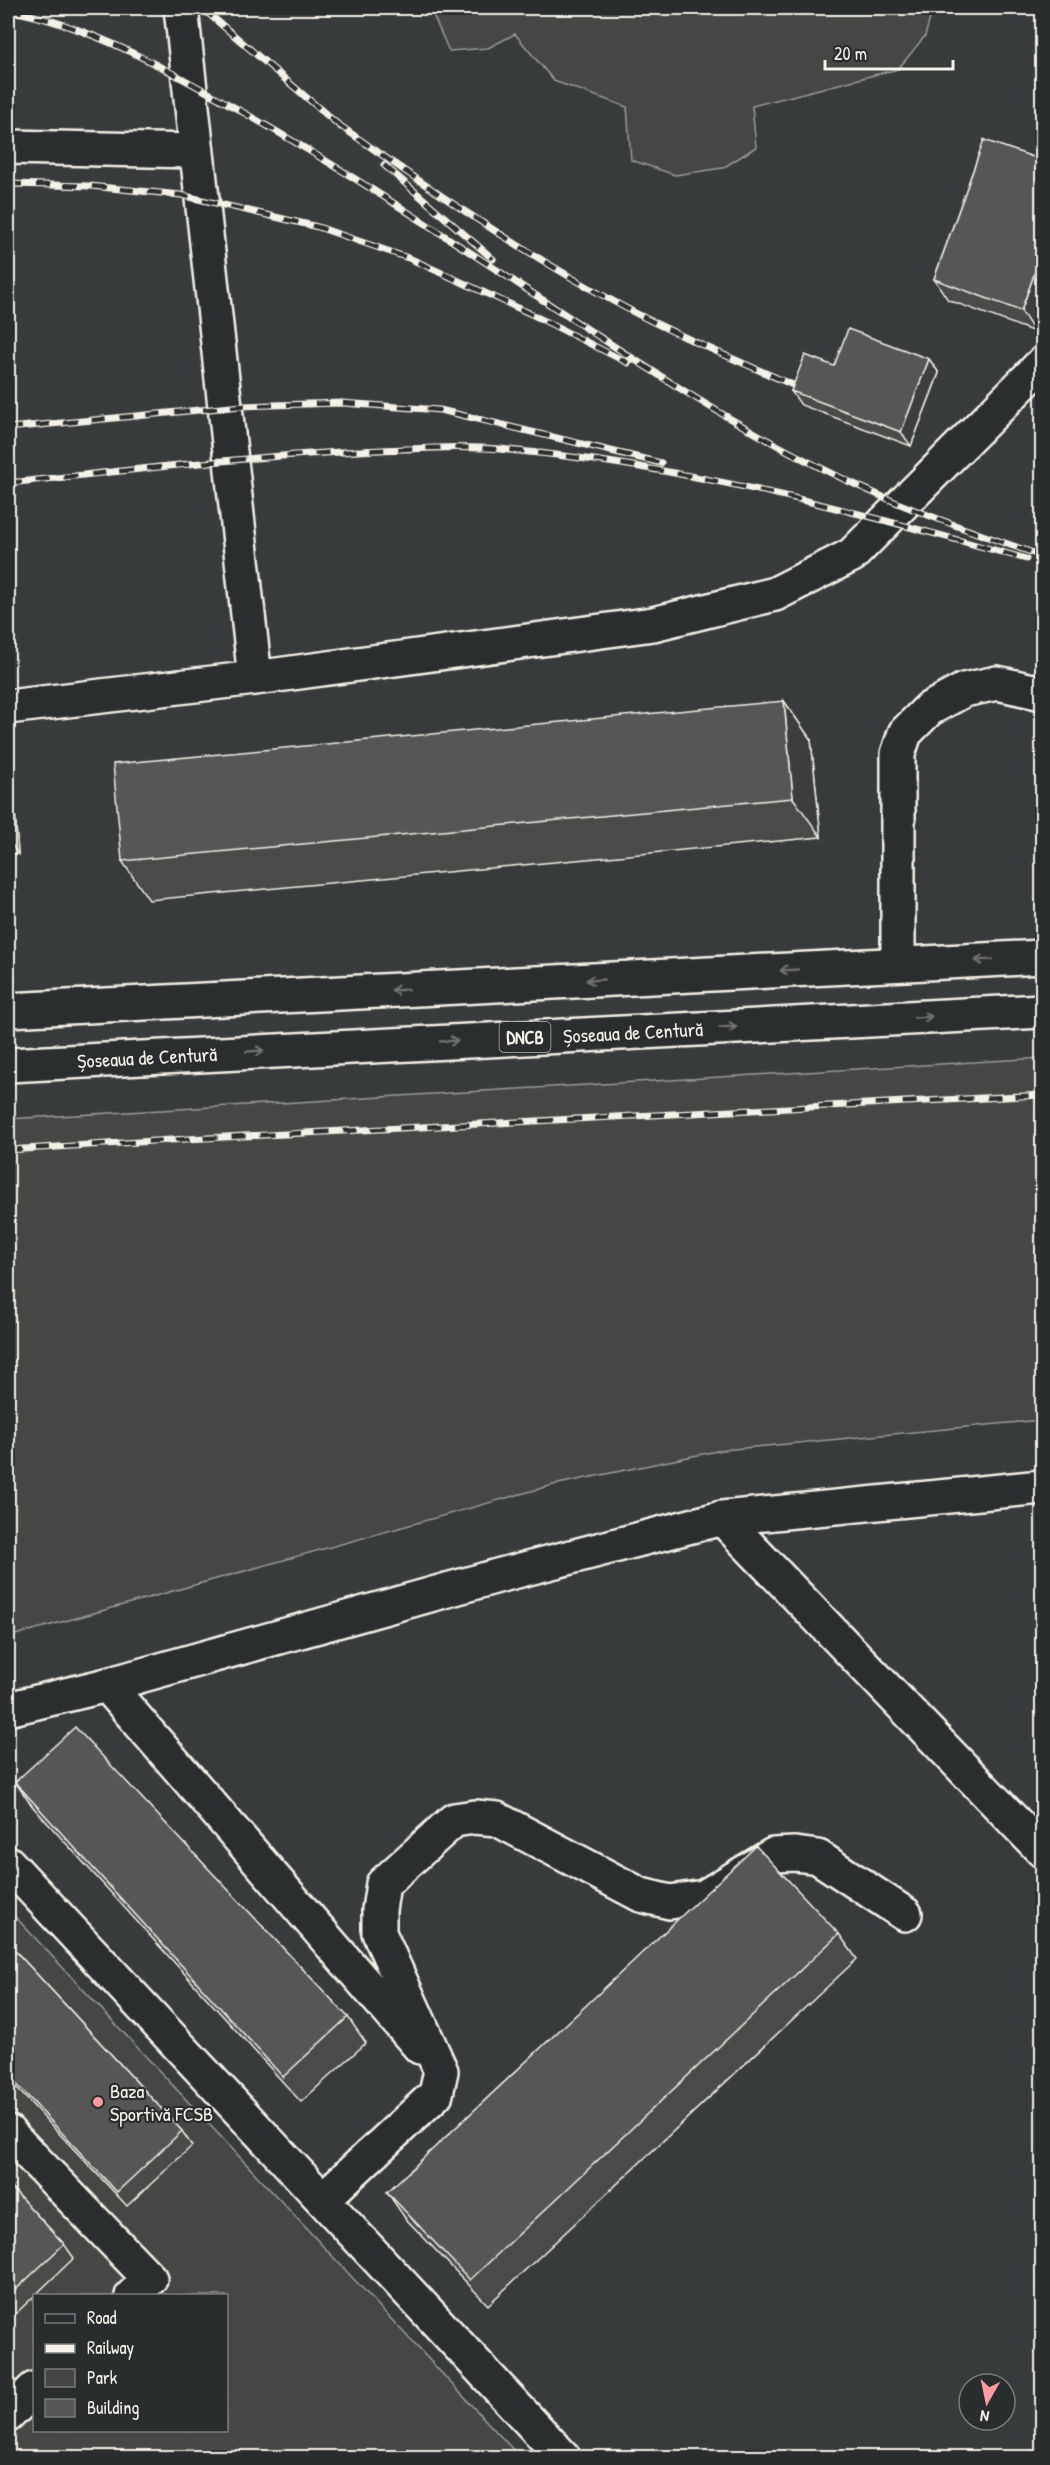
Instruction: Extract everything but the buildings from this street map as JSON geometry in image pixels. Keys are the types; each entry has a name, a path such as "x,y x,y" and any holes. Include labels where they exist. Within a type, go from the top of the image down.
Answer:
{"main road":[{"path":"181,8 255,678"},
{"path":"8,147 196,151"},
{"path":"8,707 255,678 653,624 775,594 852,555 1042,364"},
{"path":"898,964 898,754 905,733 929,709 964,690 997,683 1042,693"},
{"path":"8,1010 1042,957"},
{"name":"Șoseaua de Centură","path":"8,1065 1042,1011"},
{"path":"8,1709 107,1685 501,1575 722,1518 1042,1487"},
{"path":"722,1518 1042,1850"},
{"path":"107,1685 441,2071"},
{"path":"323,2199 436,2094 441,2071 379,1933 379,1910 383,1884 454,1820 475,1817 497,1819 641,1895 670,1902 704,1897 773,1855 795,1854 818,1857 905,1914"},
{"path":"8,1863 564,2457"},
{"path":"8,2132 150,2279 133,2294"}],"shaded area":[{"path":"8,8 1042,8 1042,2457 520,2457 8,1909"}],"green space":[{"path":"430,8 933,8 925,36 898,69 752,106 756,147 723,168 675,175 631,160 627,107 554,81 515,34 488,48 449,51"},
{"path":"1042,1058 1042,1420 722,1450 553,1485 8,1637 8,1119"},
{"name":"Baza Sportivă FCSB","path":"8,1909 520,2457 8,2457"}],"railway":[{"path":"202,8 341,127"},
{"path":"8,10 41,18 105,40 226,102 365,185 689,394 802,458 890,500 1042,556"},
{"path":"335,122 405,171 548,264 666,328 800,388"},
{"path":"384,165 493,259"},
{"path":"8,184 90,186 181,195 318,227 411,259 529,313 628,363"},
{"path":"8,428 242,406 342,403 440,410 661,463"},
{"path":"8,483 183,465 359,451 434,448 509,450 640,467 770,492 1026,559"},
{"path":"8,1150 1042,1095"}],"place":[{"name":"Baza Sportivă FCSB","path":"98,2102"}]}
